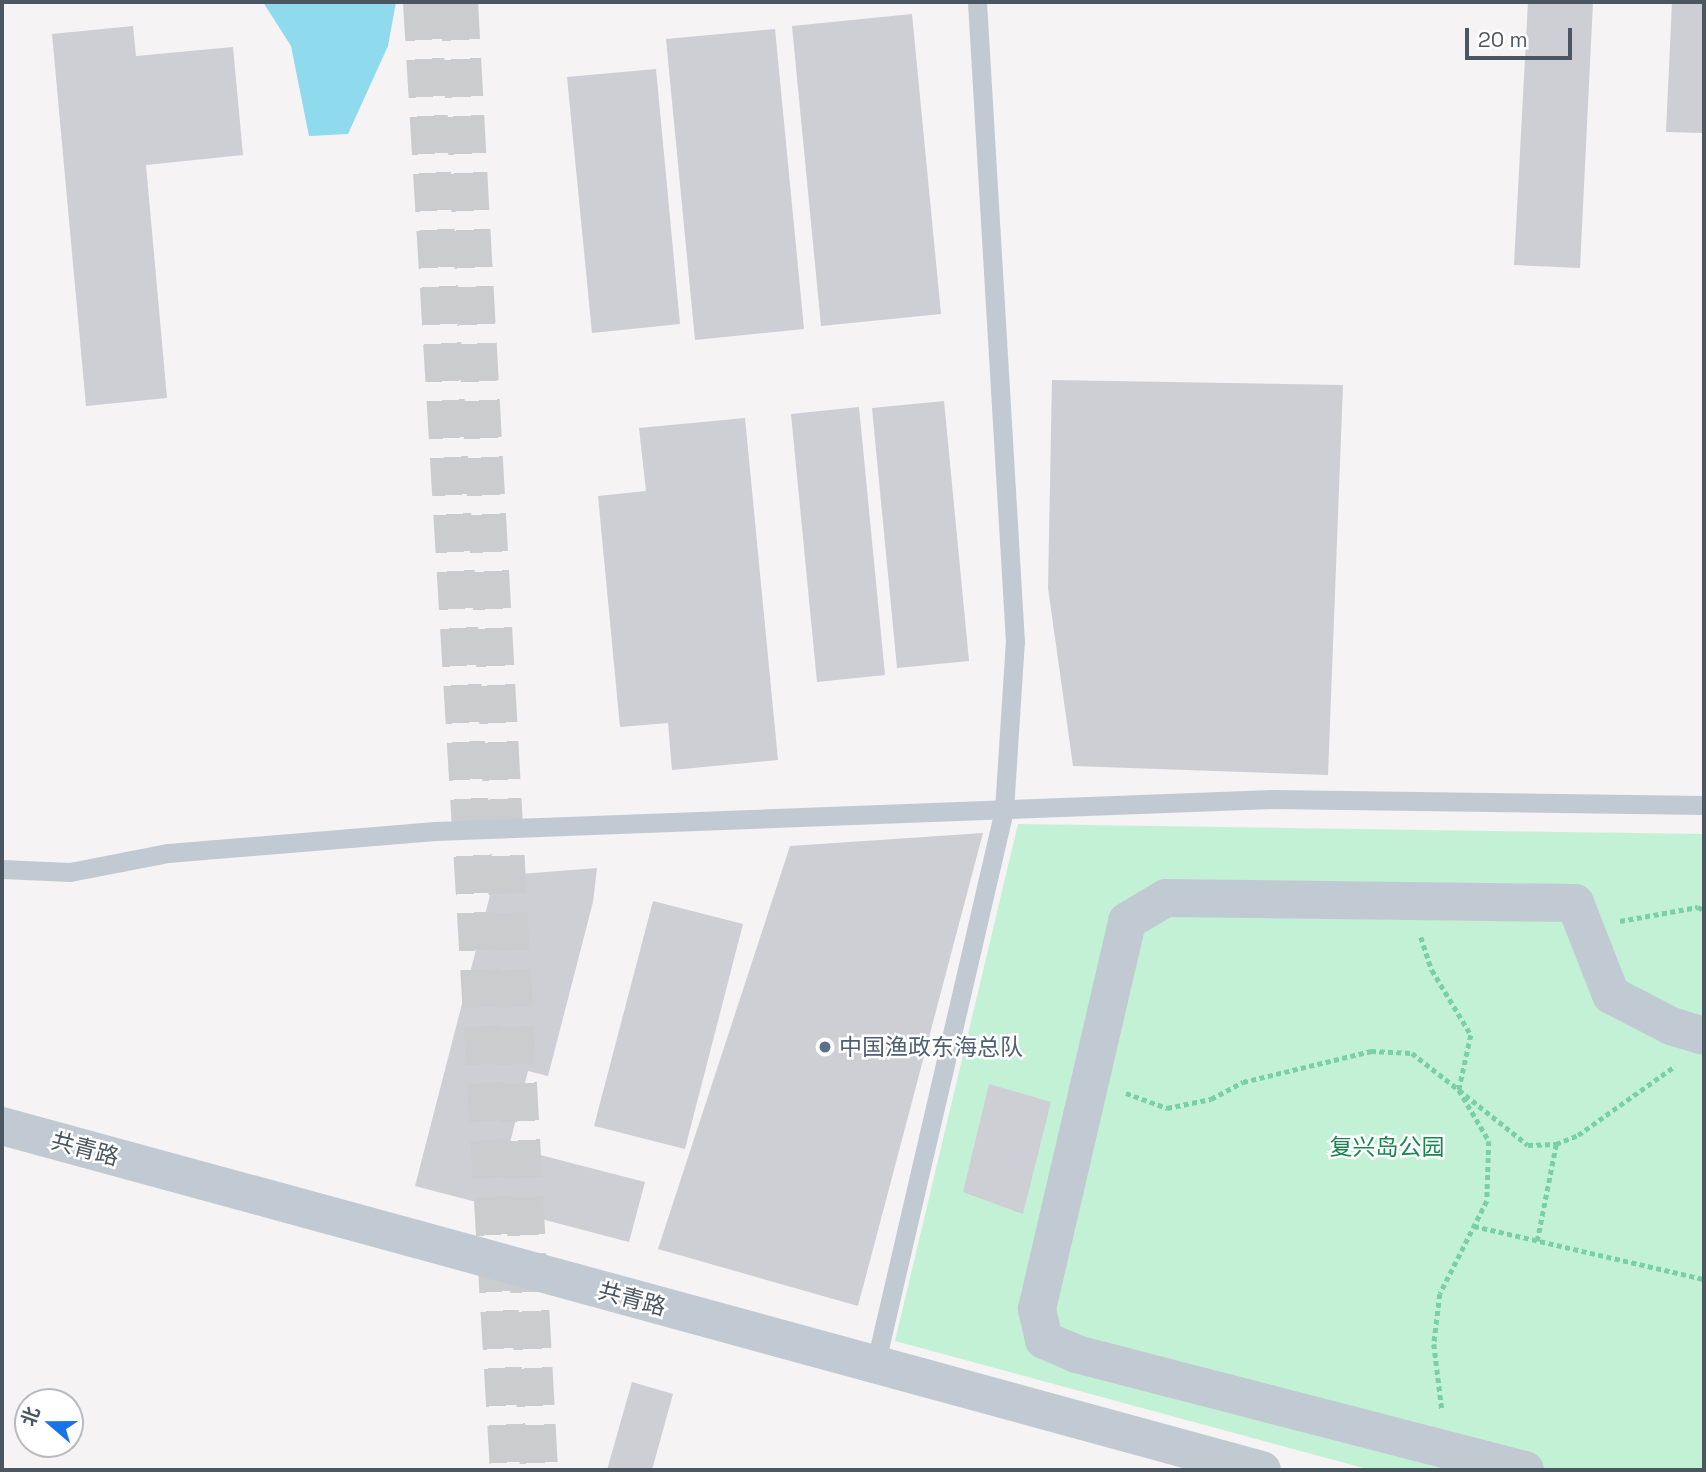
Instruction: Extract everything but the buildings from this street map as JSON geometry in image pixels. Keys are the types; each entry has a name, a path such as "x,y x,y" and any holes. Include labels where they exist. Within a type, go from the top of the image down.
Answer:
{"street":[{"path":"1525,1470 1077,1354 1044,1339 1037,1309 1127,921 1166,898 1575,903 1611,995 1671,1026 1692,1049"},
{"name":"共青路","path":"2,1126 1262,1470"}],"lane":[{"path":"875,1366 1004,810 1015,642 977,2"},
{"path":"2,869 70,872 168,853 435,831 1272,799 1704,804"}],"path":[{"path":"1409,902 1432,970 1471,1035 1459,1090 1489,1141 1486,1200 1440,1294 1434,1344 1445,1450"},
{"path":"1585,928 1698,907 1704,910"},
{"path":"1093,1070 1135,1099 1167,1108 1307,1066 1371,1051 1412,1053 1528,1145 1556,1144 1578,1135 1692,1049"},
{"path":"1537,1241 1556,1144"},
{"path":"1474,1226 1704,1279"}],"green space":[{"name":"复兴岛公园","path":"1018,824 1704,834 1704,1470 1371,1470 895,1341"}],"water":[{"path":"263,2 396,2 388,46 348,134 309,136 291,46"}],"tunnel":[{"path":"422,2 509,1470"},
{"path":"459,2 539,1470"}],"place":[{"name":"中国渔政东海总队","path":"825,1047"}]}
